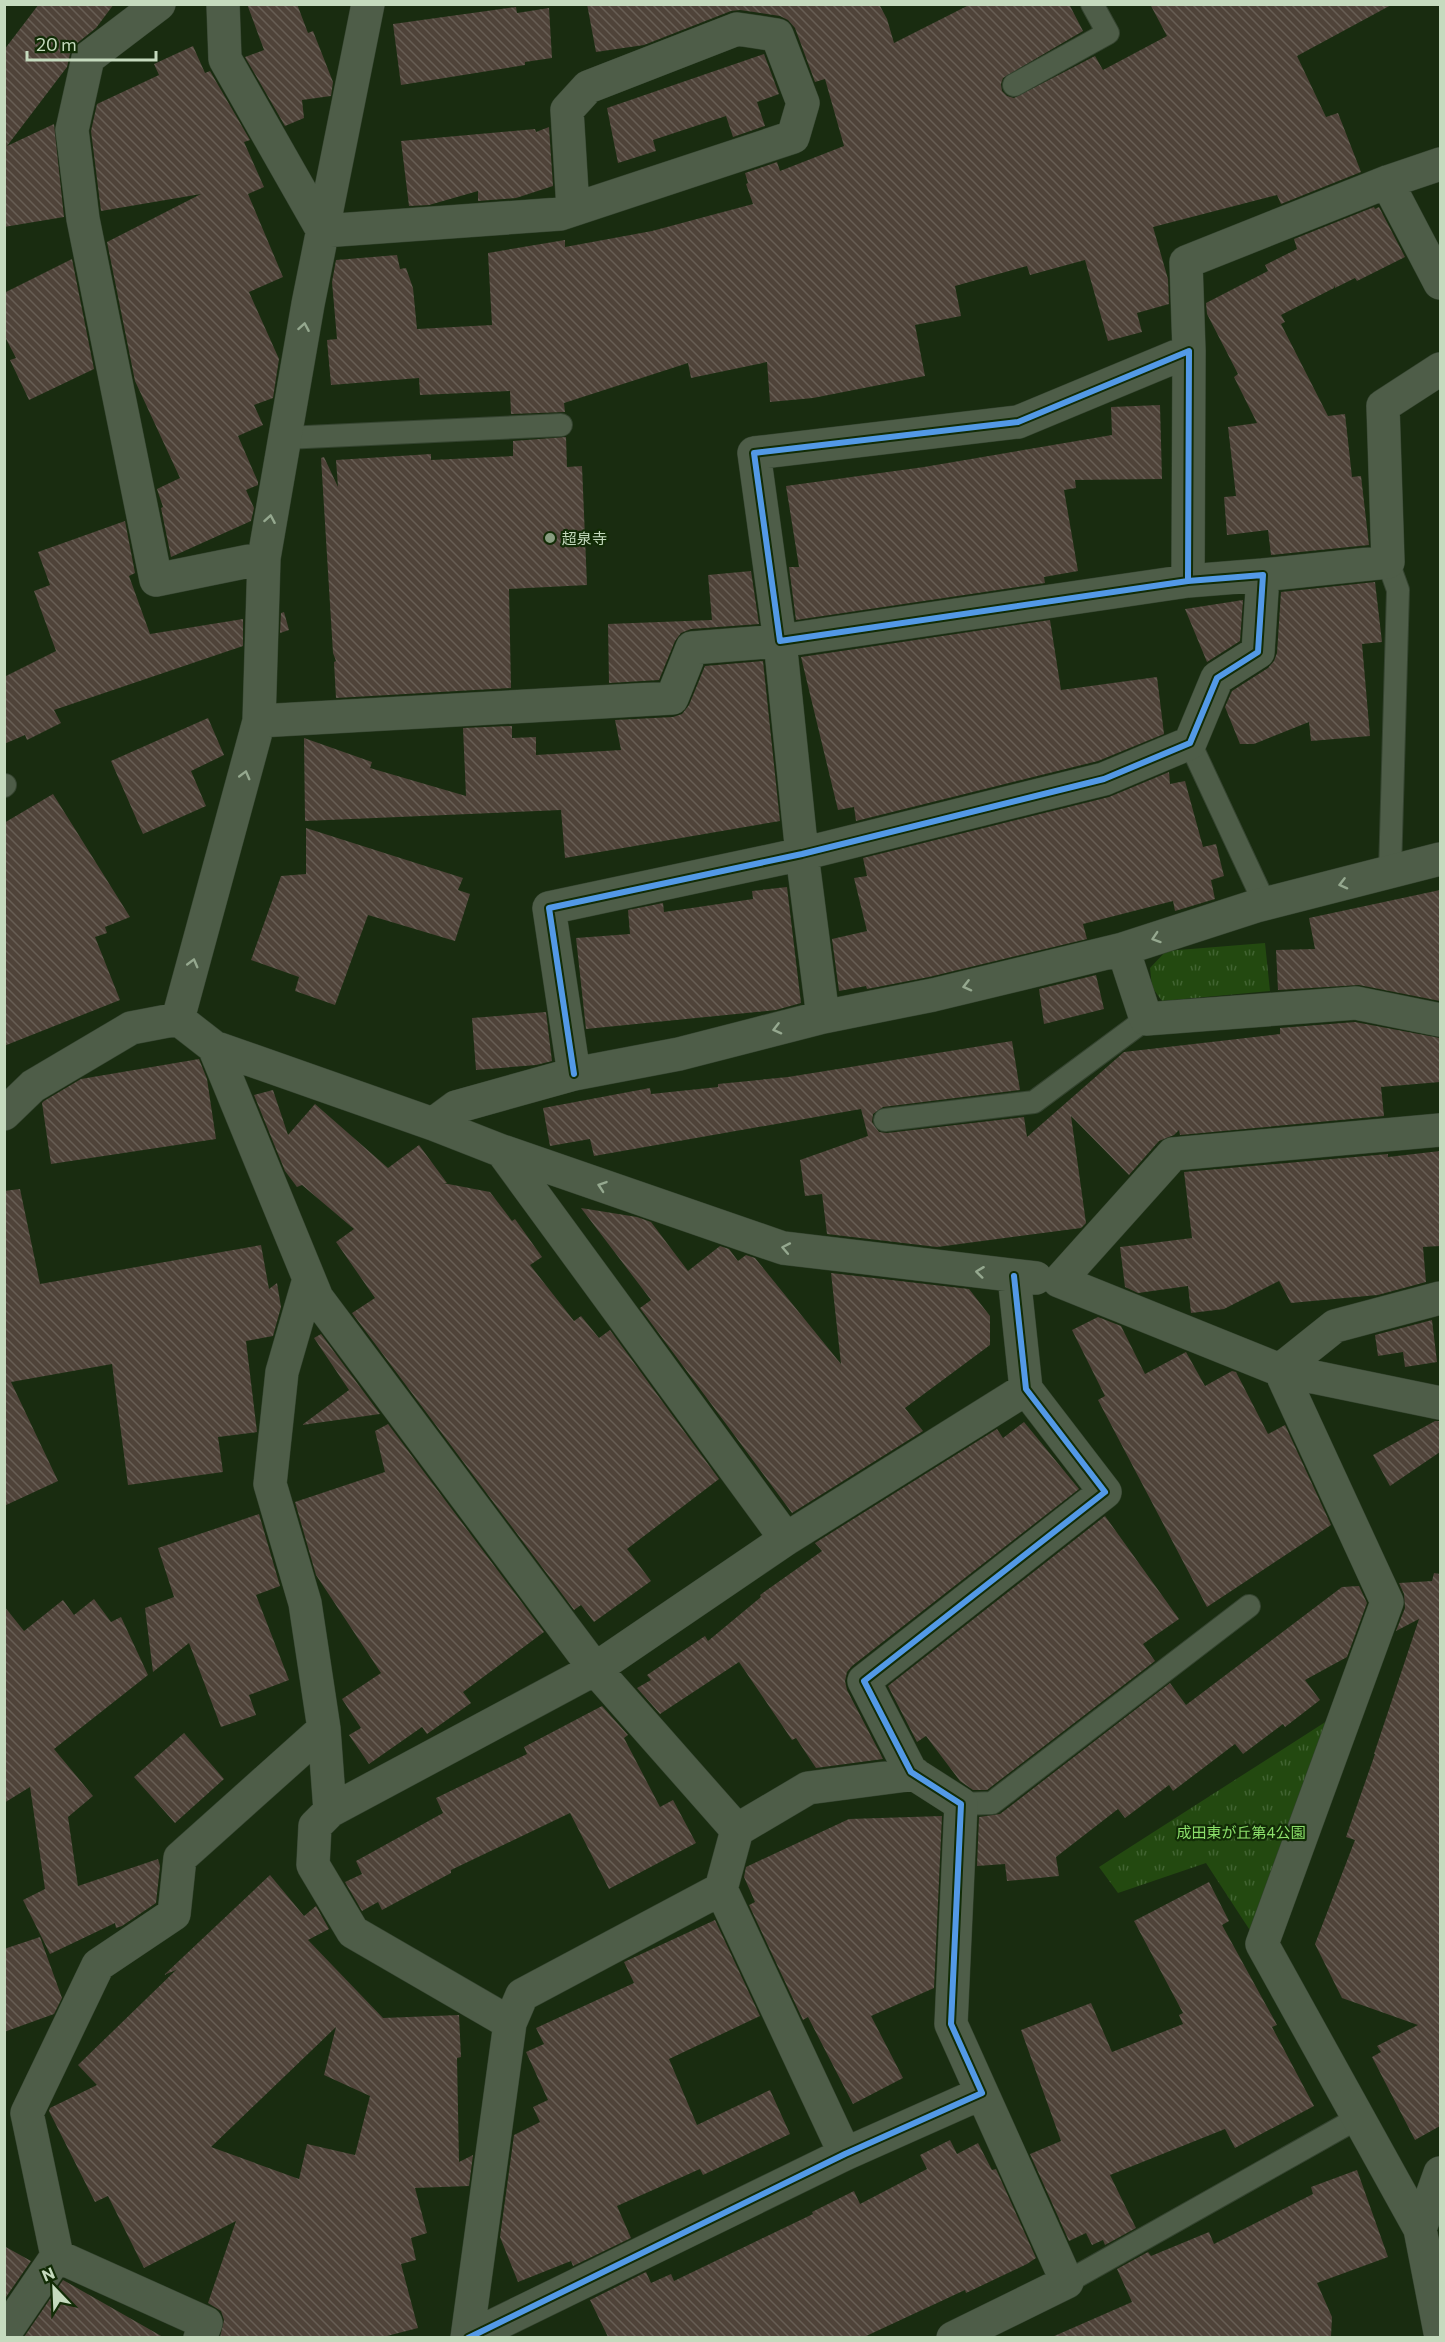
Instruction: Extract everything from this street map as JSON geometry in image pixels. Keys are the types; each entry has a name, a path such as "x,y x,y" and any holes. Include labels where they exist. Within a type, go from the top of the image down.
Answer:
{"street":[{"path":"159,4 88,58 72,130 84,219 156,580 264,558"},
{"path":"223,4 225,59 323,231"},
{"path":"178,1019 259,721 264,558 308,304 369,4"},
{"path":"323,231 560,214 793,137 803,103 777,35 737,29 588,87 567,110 573,209"},
{"path":"1188,581 1189,351 1186,262 1387,182 1440,164"},
{"path":"1387,182 1440,283"},
{"path":"823,1017 802,854 780,641 754,453 1018,422 1189,351"},
{"path":"259,721 672,698 692,648 780,641 1188,581 1388,562 1383,406 1440,369"},
{"path":"574,1074 549,908 802,854 1104,779 1190,743 1217,678 1258,652 1263,575"},
{"path":"433,1124 456,1107 574,1074 679,1054 823,1017 933,995 1123,949 1265,904 1440,859"},
{"path":"1123,949 1146,1018 1356,1003 1440,1020"},
{"path":"4,1114 33,1086 131,1028 178,1019 214,1047 433,1124 502,1151 783,1248 1059,1281 1280,1370 1440,1403"},
{"path":"214,1047 317,1298 595,1669 737,1830"},
{"path":"1059,1281 1173,1154 1440,1130"},
{"path":"502,1151 786,1539"},
{"path":"953,2337 1067,2282 951,2024 961,1804 911,1772 864,1681 1105,1492 1026,1389 1014,1276"},
{"path":"309,1280 282,1372 270,1484 305,1603 324,1729 330,1811"},
{"path":"1280,1370 1335,1326 1440,1298"},
{"path":"1280,1370 1387,1602 1262,1944 1420,2229 1440,2332"},
{"path":"510,2024 353,1932 313,1865 315,1826 330,1811 595,1669 786,1539 1026,1389"},
{"path":"4,2334 57,2256 27,2113 98,1965 174,1914 180,1858 324,1729"},
{"path":"845,2154 721,1889 737,1830 808,1788 915,1774"},
{"path":"468,2337 510,2024 522,1995 721,1889"},
{"path":"468,2337 845,2154 982,2093"},
{"path":"1420,2229 1440,2173"},
{"path":"57,2256 206,2324 200,2337"}],"lane":[{"path":"1014,85 1108,33 1092,4"},
{"path":"285,438 561,425"},
{"path":"1388,562 1398,590 1390,872"},
{"path":"1190,743 1265,904"},
{"path":"885,1120 1034,1102 1146,1018"},
{"path":"961,1804 992,1803 1249,1606"},
{"path":"1067,2282 1358,2118"}],"green space":[{"path":"1265,943 1270,991 1162,1001 1152,987 1150,968 1166,951"},
{"name":"成田東が丘第4公園","path":"1330,1719 1253,1935 1206,1863 1118,1893 1099,1867"}],"building":[{"path":"39,4 114,4 96,28 76,44 70,54 67,67 7,146 54,124 64,217 4,227 4,50"},
{"path":"247,4 297,4 308,33 313,31 333,82 331,96 302,100 304,118 285,126 245,57 264,50"},
{"path":"587,4 879,4 887,19 894,43 971,4 1069,4 1083,31 1003,78 1002,91 1014,98 1095,56 1103,70 1167,36 1150,4 1393,4 1297,56 1326,117 1338,113 1361,172 1281,204 1277,195 1153,227 1168,279 1169,304 1137,313 1142,332 1108,341 1085,260 1030,275 1027,266 955,286 961,316 915,325 925,376 813,398 770,402 767,362 691,378 688,363 564,403 565,412 511,414 510,391 420,395 419,378 331,385 327,340 337,339 332,282 336,260 397,255 400,269 406,268 413,288 417,329 492,325 488,253 565,240 565,247 652,231 753,204 745,173 777,162 780,171 844,146 825,79 815,82 795,28 788,20 780,16 740,10 731,11 644,45 596,52"},
{"path":"516,7 517,13 549,8 552,58 525,62 525,65 401,85 393,24"},
{"path":"193,46 205,73 210,71 250,140 244,142 264,187 248,194 283,277 249,292 279,359 273,398 254,405 263,425 238,436 258,482 258,485 246,490 254,508 251,521 171,557 161,508 163,507 157,489 180,478 135,381 107,242 201,194 101,211 91,131 97,104 159,75 154,64"},
{"path":"764,54 779,94 757,102 765,126 733,137 726,116 653,140 656,151 618,163 607,108"},
{"path":"549,127 553,186 516,198 478,201 478,191 429,205 409,206 401,141 535,129 536,132"},
{"path":"1374,207 1375,209 1379,207 1405,257 1357,281 1355,278 1335,288 1334,285 1334,288 1281,315 1285,322 1281,324 1328,416 1345,414 1352,477 1361,476 1369,545 1271,555 1268,530 1227,535 1224,497 1236,496 1228,427 1257,423 1234,377 1238,374 1207,314 1206,303 1268,271 1265,265 1297,249 1294,239"},
{"path":"72,259 94,369 29,400 10,360 16,358 4,335 4,293"},
{"path":"1160,405 1162,479 1075,480 1076,488 1064,490 1078,571 1044,577 1045,583 796,620 789,567 799,567 786,486 924,467 1112,435 1111,407"},
{"path":"566,437 567,467 582,466 587,585 509,589 511,688 336,698 334,662 336,661 333,653 321,458 324,457 338,487 336,460 431,454 431,460 513,456 513,441"},
{"path":"125,521 135,573 129,576 150,634 243,619 243,646 54,710 61,723 27,740 25,735 4,744 4,677 56,651 34,591 50,585 38,552"},
{"path":"751,571 759,624 691,629 681,633 675,641 659,680 609,683 608,624 712,620 708,575"},
{"path":"1375,582 1382,642 1362,644 1370,736 1311,741 1309,722 1254,744 1240,744 1225,707 1232,691 1268,668 1274,661 1277,653 1281,592"},
{"path":"1243,600 1240,641 1207,662 1185,609"},
{"path":"284,612 289,630 280,633 281,613"},
{"path":"1050,620 1061,690 1157,677 1164,734 1098,761 856,821 854,807 838,810 801,657"},
{"path":"763,661 780,821 565,858 561,810 305,821 304,738 372,762 370,768 466,796 463,728 512,726 512,738 536,737 536,755 621,750 615,720 673,717 682,714 689,705 705,666"},
{"path":"208,718 224,755 191,771 206,806 143,834 111,761"},
{"path":"1169,772 1170,784 1185,781 1203,847 1216,844 1224,876 1211,880 1215,899 1175,911 1173,901 1083,924 1087,939 929,977 867,989 866,986 839,991 832,939 867,931 854,878 867,876 863,858 1109,797"},
{"path":"53,794 130,917 105,927 107,933 95,937 120,1000 4,1046 4,823"},
{"path":"306,828 463,878 458,890 470,894 455,941 368,915 335,1005 295,991 299,977 251,960 281,876 306,874"},
{"path":"787,887 801,1003 776,1010 586,1029 576,938 630,934 628,910 663,903 664,912 753,899 752,891"},
{"path":"1440,890 1440,1001 1359,985 1278,990 1276,950 1315,949 1309,918"},
{"path":"1096,975 1104,1009 1044,1024 1039,989"},
{"path":"546,1012 552,1061 536,1065 476,1070 472,1018"},
{"path":"1355,1022 1440,1038 1440,1082 1381,1087 1384,1116 1180,1135 1179,1130 1174,1135 1159,1141 1129,1175 1071,1116 1086,1223 1081,1228 937,1247 827,1234 822,1194 805,1196 800,1160 868,1136 861,1109 594,1156 590,1139 550,1146 543,1108 650,1088 651,1094 718,1087 718,1084 788,1077 1012,1041 1020,1090 883,1107 873,1114 872,1122 879,1132 887,1133 1024,1117 1027,1137 1124,1052 1280,1034 1280,1028"},
{"path":"199,1059 207,1079 216,1139 51,1164 42,1103 44,1101 81,1079"},
{"path":"273,1090 288,1135 315,1104 388,1168 419,1145 447,1183 443,1183 490,1192 512,1221 515,1219 542,1257 530,1265 574,1321 581,1316 599,1338 610,1330 719,1479 627,1549 651,1581 594,1622 581,1605 574,1610 352,1313 375,1298 336,1242 354,1229 302,1185 297,1187 285,1171 254,1095"},
{"path":"1440,1151 1440,1246 1423,1247 1426,1282 1374,1296 1377,1295 1291,1303 1279,1281 1224,1309 1191,1313 1188,1286 1138,1293 1125,1287 1120,1247 1192,1238 1184,1172"},
{"path":"20,1189 40,1284 261,1245 269,1289 277,1283 281,1307 273,1336 246,1341 257,1432 218,1437 223,1472 128,1485 112,1364 11,1382 58,1481 4,1506 4,1191"},
{"path":"581,1208 637,1217 651,1222 688,1271 720,1246 729,1249 738,1261 746,1255 755,1258 841,1364 831,1273 969,1289 990,1316 990,1345 905,1408 923,1431 792,1513 640,1308 651,1300"},
{"path":"1098,1317 1121,1326 1145,1374 1186,1352 1205,1386 1232,1371 1236,1372 1268,1434 1285,1425 1331,1525 1207,1607 1098,1400 1105,1396 1072,1330"},
{"path":"1432,1320 1437,1362 1405,1367 1403,1352 1378,1356 1375,1335"},
{"path":"321,1334 380,1414 302,1425 349,1390 314,1338"},
{"path":"1435,1421 1440,1421 1440,1452 1390,1486 1373,1455"},
{"path":"1024,1422 1079,1489 847,1672 845,1681 847,1690 883,1759 816,1768 796,1738 792,1740 739,1662 660,1714 637,1688 651,1680 647,1675 705,1636 708,1641 761,1597 760,1595 822,1551 815,1543 997,1429 1003,1438"},
{"path":"388,1424 544,1632 463,1692 471,1703 427,1734 422,1727 369,1764 349,1735 361,1728 342,1699 381,1673 316,1575 295,1502 385,1472 375,1431"},
{"path":"259,1514 280,1586 256,1595 289,1680 249,1695 256,1715 221,1727 189,1643 153,1672 145,1608 174,1597 158,1548"},
{"path":"1105,1516 1179,1619 1143,1644 1155,1661 987,1790 973,1790 960,1781 926,1736 917,1742 888,1686"},
{"path":"1434,1573 1440,1574 1440,2126 1415,2140 1372,2057 1381,2052 1377,2046 1418,2025 1342,1998 1315,1944 1355,1840 1346,1837 1419,1619 1396,1631 1405,1608 1404,1594 1399,1583 1432,1581"},
{"path":"1359,1586 1367,1603 1347,1657 1305,1680 1320,1700 1285,1727 1283,1724 1243,1754 1235,1744 1173,1791 1169,1785 1125,1818 1118,1809 1056,1857 1059,1876 1007,1881 1005,1864 977,1866 979,1817 1000,1814 1170,1683 1186,1705 1342,1587"},
{"path":"94,1599 111,1622 121,1617 148,1675 54,1749 93,1796 68,1817 78,1886 158,1859 160,1866 156,1903 122,1926 116,1928 115,1923 50,1954 23,1900 45,1889 30,1787 4,1803 4,1606 24,1631 63,1600 74,1615"},
{"path":"602,1706 628,1735 624,1738 660,1807 673,1800 696,1843 609,1889 570,1813 451,1870 451,1873 382,1910 378,1902 362,1911 345,1882 362,1874 356,1861 443,1813 436,1798 527,1754 524,1747"},
{"path":"184,1733 224,1779 175,1823 134,1777"},
{"path":"942,1816 934,1988 871,2016 903,2078 853,2104 808,2017 803,2020 749,1905 755,1902 744,1877 746,1867 849,1819"},
{"path":"270,1875 304,1916 316,1906 329,1929 308,1940 383,2018 459,2015 461,2057 457,2058 459,2162 473,2155 469,2186 415,2188 427,2233 411,2238 416,2260 401,2264 418,2328 383,2337 220,2337 224,2320 221,2311 208,2303 236,2221 144,2268 108,2196 95,2202 49,2111 50,2108 97,2085 78,2065 176,1970 164,1975","holes":["336,2027 324,2075 370,2096 355,2155 307,2144 299,2179 211,2147"]},
{"path":"1209,1882 1229,1921 1222,1925 1277,2025 1272,2027 1314,2106 1235,2148 1225,2129 1110,2175 1136,2228 1105,2245 1103,2240 1092,2245 1086,2233 1069,2241 1030,2154 1061,2141 1021,2030 1091,2003 1112,2052 1183,2024 1179,2015 1183,2013 1134,1921"},
{"path":"715,1920 760,2016 669,2059 697,2125 770,2090 790,2134 703,2175 700,2169 617,2206 631,2238 573,2266 571,2261 518,2282 500,2237 514,2135 540,2122 533,2107 548,2100 526,2052 544,2044 536,2028 634,1983 624,1962"},
{"path":"40,1937 62,1998 54,2014 4,2032 4,1949"},
{"path":"950,2140 957,2154 978,2143 992,2170 996,2169 1036,2258 966,2293 965,2290 864,2337 608,2337 590,2300 646,2272 651,2283 671,2274 674,2281 813,2214 812,2212 854,2191 860,2204 927,2169 920,2155"},
{"path":"1357,2170 1388,2257 1317,2283 1332,2317 1331,2337 1052,2337 1132,2302 1117,2269 1148,2252 1151,2256 1209,2232 1214,2244 1313,2194 1311,2187"},
{"path":"4,2246 31,2261 4,2300"},
{"path":"63,2280 163,2337 24,2337"}],"cycle path":[{"path":"574,1074 549,908 802,854 1104,779 1190,743 1217,678 1258,652 1263,575 1188,581 780,641 754,453 1018,422 1189,351 1188,581"},
{"path":"468,2338 845,2154 982,2093 951,2024 961,1804 911,1772 864,1681 1105,1492 1026,1389 1014,1276"}],"place":[{"name":"超泉寺","path":"550,538"}]}
